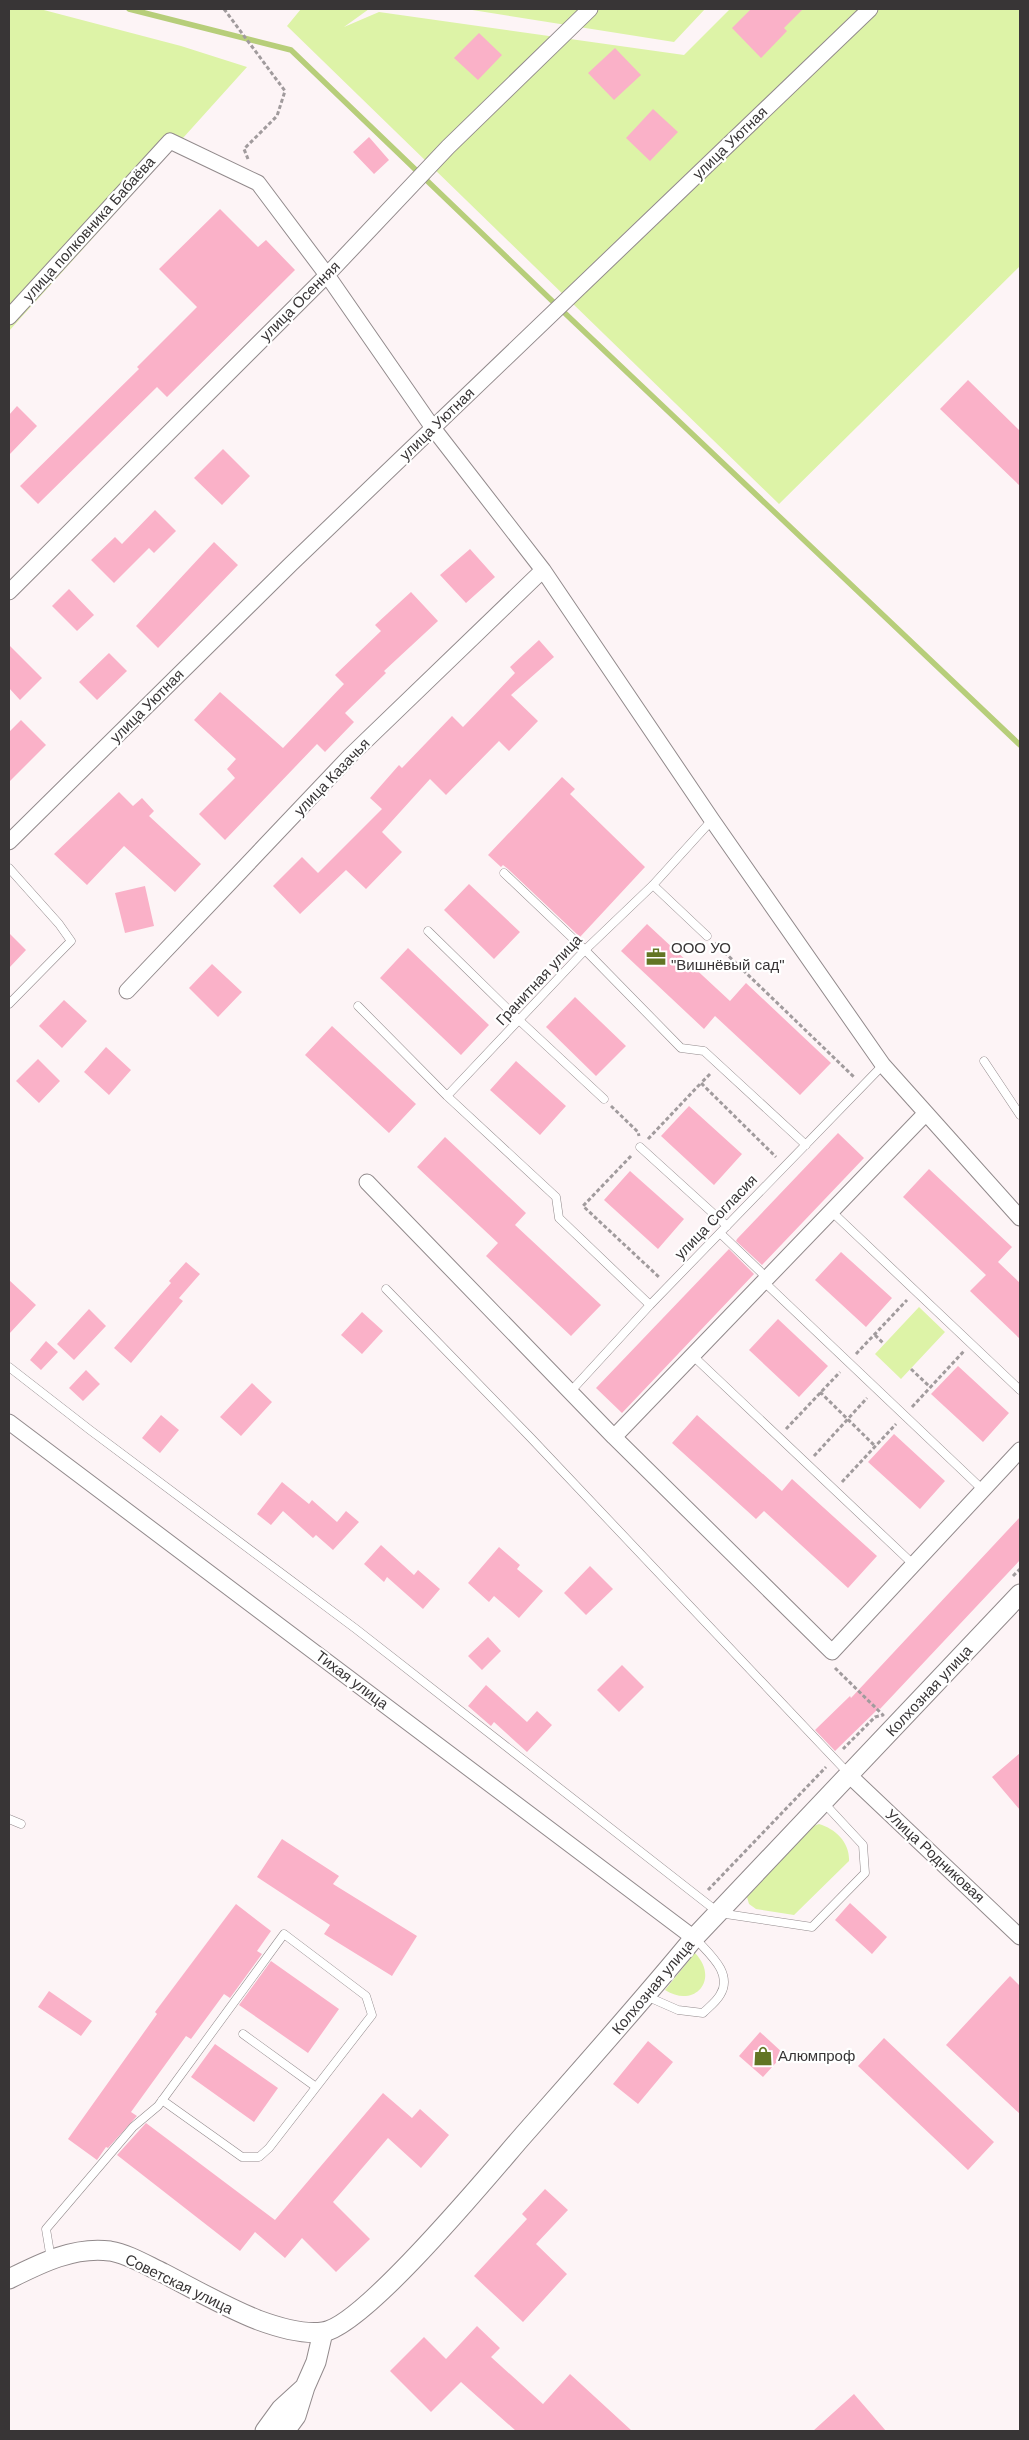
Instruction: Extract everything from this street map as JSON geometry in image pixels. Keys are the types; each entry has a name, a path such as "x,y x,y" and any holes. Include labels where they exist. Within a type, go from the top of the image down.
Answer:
{"street":[{"name":"улица Осенняя","path":"9,592 328,275 448,147 590,9"},
{"name":"улица Уютная","path":"9,842 291,564 870,9"},
{"name":"улица полковника Бабаёва","path":"9,317 170,141 258,183"},
{"path":"258,183 328,275 433,428 544,570 712,820 883,1065 1020,1218"},
{"name":"улица Казачья","path":"127,991 350,756 544,570"},
{"path":"614,1437 830,1210 926,1113"},
{"path":"367,1182 614,1437 832,1652 1020,1450"},
{"name":"Тихая улица","path":"9,1422 694,1938"},
{"name":"Колхозная улица","path":"322,2332 345,2321 373,2298 434,2236 646,1996 694,1938 850,1776 1020,1594"},
{"name":"Улица Родниковая","path":"850,1776 1020,1937"},
{"name":"Советская улица","path":"9,2279 50,2259 87,2252 110,2251 138,2261 241,2313 278,2327 322,2332"},
{"path":"284,2431 296,2416 304,2387 316,2362 322,2332"},
{"path":"264,2431 281,2409 304,2387"}],"lane":[{"name":"Гранитная улица","path":"447,1096 520,1021 585,950 652,885 712,820"},
{"path":"9,868 60,924 71,942 9,1004"},
{"path":"504,873 585,950 680,1048 704,1051 806,1145"},
{"path":"652,885 707,936"},
{"path":"428,931 520,1021 604,1099"},
{"path":"358,1006 447,1096 556,1197 559,1218 650,1305"},
{"path":"984,1061 1020,1115"},
{"name":"улица Согласия","path":"571,1391 668,1286 883,1065"},
{"path":"640,1147 727,1226"},
{"path":"830,1210 1020,1390"},
{"path":"720,1233 876,1388 983,1490"},
{"path":"386,1288 530,1437 850,1776"},
{"path":"692,1355 914,1565"},
{"path":"9,1367 356,1629 719,1913 812,1927 836,1905 865,1873 866,1860 863,1845 824,1802"},
{"path":"9,1819 21,1824"},
{"path":"50,2259 46,2229 132,2127 162,2100 284,1934 366,1996 372,2015 269,2148 259,2157 242,2157 162,2100"},
{"path":"646,1996 678,2010 703,2013 720,1995 724,1983 720,1966 694,1938"},
{"path":"243,2034 316,2087"}],"path":[{"path":"224,9 285,91 277,116 244,149 258,183"},
{"path":"707,936 864,1086"},
{"path":"668,1286 583,1206 719,1065"},
{"path":"701,1084 786,1166"},
{"path":"604,1099 638,1132 640,1147"},
{"path":"875,1335 884,1344"},
{"path":"911,1369 930,1387"},
{"path":"807,1464 876,1388"},
{"path":"820,1392 875,1446"},
{"path":"700,1898 874,1717 883,1715 830,1663 832,1652"}],"green space":[{"path":"9,9 40,9 181,46 247,67 9,331"},
{"path":"301,9 369,9 344,27 379,12 684,55 730,9 1020,9 1020,266 779,504 287,26"},
{"path":"466,9 705,9 674,42"},
{"path":"919,1307 945,1332 901,1379 875,1354"},
{"path":"819,1824 831,1829 841,1838 847,1848 849,1861 794,1915 756,1909 749,1904 747,1897 811,1827"},
{"path":"695,1953 702,1963 705,1972 701,1988 686,1996 676,1995 665,1990"}],"building":[{"path":"751,9 803,9 784,28 787,31 761,58 732,28"},
{"path":"479,33 502,55 478,80 454,58"},
{"path":"615,48 641,75 614,100 588,73"},
{"path":"653,109 678,132 650,161 626,138"},
{"path":"369,137 389,160 374,174 353,152"},
{"path":"220,209 258,247 266,240 295,270 167,397 157,387 38,504 20,486 139,369 137,367 197,307 159,269"},
{"path":"968,380 1020,431 1020,486 940,409"},
{"path":"17,406 37,426 9,455 9,415"},
{"path":"223,449 250,476 222,505 194,478"},
{"path":"155,510 176,531 154,553 149,548 114,583 91,560 115,537 122,544"},
{"path":"214,542 238,565 158,648 136,626"},
{"path":"470,549 495,577 466,603 440,575"},
{"path":"69,589 94,615 77,631 52,606"},
{"path":"411,592 438,621 384,671 386,673 345,713 354,722 325,752 317,744 225,840 199,814 235,778 227,769 236,759 194,720 220,692 283,748 344,684 335,675 381,631 375,625"},
{"path":"539,640 554,657 511,695 538,721 509,751 499,741 446,795 430,779 382,832 402,852 366,889 346,870 300,914 273,886 302,857 318,873 382,809 370,798 399,765 402,768 452,716 463,727 515,673 510,667"},
{"path":"9,645 42,678 20,700 9,688"},
{"path":"109,653 127,671 97,700 79,682"},
{"path":"21,720 46,745 9,782 9,732"},
{"path":"562,777 575,789 570,794 645,867 580,937 508,869 503,865 501,867 488,855"},
{"path":"119,792 133,806 142,798 154,811 149,816 201,864 175,892 124,846 87,885 54,854"},
{"path":"469,884 520,932 494,959 444,910"},
{"path":"145,886 154,926 125,933 115,893"},
{"path":"647,924 730,1001 746,983 831,1063 800,1095 715,1016 704,1029 621,951"},
{"path":"9,933 26,950 9,968"},
{"path":"408,948 489,1025 461,1055 380,978"},
{"path":"212,964 242,992 218,1017 189,988"},
{"path":"575,997 626,1046 596,1076 546,1027"},
{"path":"64,1000 87,1021 62,1048 39,1026"},
{"path":"332,1026 416,1104 389,1133 305,1055"},
{"path":"106,1047 131,1070 109,1095 84,1072"},
{"path":"38,1059 60,1081 39,1103 16,1081"},
{"path":"516,1061 566,1106 540,1135 490,1090"},
{"path":"689,1106 742,1154 714,1185 661,1136"},
{"path":"838,1133 864,1158 762,1265 736,1241 737,1239"},
{"path":"445,1137 526,1213 515,1225 601,1305 571,1336 486,1256 498,1243 417,1167"},
{"path":"929,1169 1012,1247 998,1262 1020,1283 1020,1339 970,1291 986,1275 903,1197"},
{"path":"630,1171 684,1219 658,1249 604,1200"},
{"path":"729,1249 754,1274 622,1413 596,1388"},
{"path":"841,1252 892,1298 866,1327 815,1280"},
{"path":"186,1262 200,1274 179,1298 183,1301 131,1363 114,1348 171,1283 169,1281"},
{"path":"9,1280 36,1305 9,1334"},
{"path":"89,1309 106,1326 74,1360 57,1344"},
{"path":"362,1312 383,1331 362,1354 341,1335"},
{"path":"778,1319 828,1366 799,1397 749,1350"},
{"path":"46,1341 58,1352 41,1370 30,1360"},
{"path":"958,1366 1009,1413 983,1442 931,1394"},
{"path":"86,1370 100,1384 83,1401 69,1388"},
{"path":"252,1383 272,1402 241,1436 220,1417"},
{"path":"161,1415 179,1430 160,1453 142,1438"},
{"path":"697,1415 782,1491 792,1479 877,1556 848,1588 764,1511 756,1519 672,1443"},
{"path":"894,1434 945,1481 920,1509 868,1462"},
{"path":"282,1482 309,1504 312,1500 337,1522 346,1511 359,1522 333,1550 316,1535 313,1538 283,1511 271,1525 257,1514"},
{"path":"1020,1517 1020,1560 880,1709 835,1751 815,1730 850,1696 851,1698"},
{"path":"381,1545 414,1575 418,1570 440,1589 423,1609 387,1577 384,1582 364,1564"},
{"path":"499,1547 520,1565 517,1569 543,1591 519,1618 494,1596 489,1602 468,1583"},
{"path":"590,1566 613,1589 586,1615 564,1593"},
{"path":"488,1637 501,1651 482,1670 468,1656"},
{"path":"622,1665 644,1687 619,1712 597,1690"},
{"path":"486,1685 527,1722 537,1711 552,1725 527,1752 494,1722 491,1726 468,1706"},
{"path":"1020,1753 1020,1810 992,1777"},
{"path":"282,1839 339,1876 333,1884 417,1936 392,1976 324,1934 330,1925 257,1877"},
{"path":"850,1903 887,1937 872,1954 835,1920"},
{"path":"236,1904 271,1931 257,1951 262,1954 230,1998 224,1994 191,2039 186,2036 131,2112 137,2116 108,2148 106,2147 97,2160 68,2139 157,2014 155,2012"},
{"path":"271,1961 339,2009 308,2053 239,2005"},
{"path":"1010,1976 1020,1986 1020,2114 946,2045"},
{"path":"49,1991 92,2021 81,2036 38,2007"},
{"path":"760,2032 784,2054 763,2077 739,2056"},
{"path":"884,2038 994,2142 968,2170 858,2066"},
{"path":"648,2041 673,2062 638,2104 613,2084"},
{"path":"215,2044 278,2088 254,2122 191,2077"},
{"path":"383,2093 412,2118 420,2109 449,2135 421,2168 388,2138 333,2202 370,2239 336,2272 302,2238 285,2258 255,2232 240,2251 117,2155 146,2123 275,2220"},
{"path":"545,2189 568,2210 536,2244 567,2274 523,2322 474,2276 527,2219 522,2214"},
{"path":"477,2326 500,2348 491,2357 543,2404 570,2374 632,2431 516,2431 461,2382 431,2412 390,2371 424,2337 446,2359"},
{"path":"854,2394 886,2431 813,2431"}],"waterway":[{"path":"129,9 291,50 1020,745"}],"place":[{"name":"ООО УО \"Вишнёвый сад\"","path":"656,957"},
{"name":"Алюмпроф","path":"763,2056"}]}
